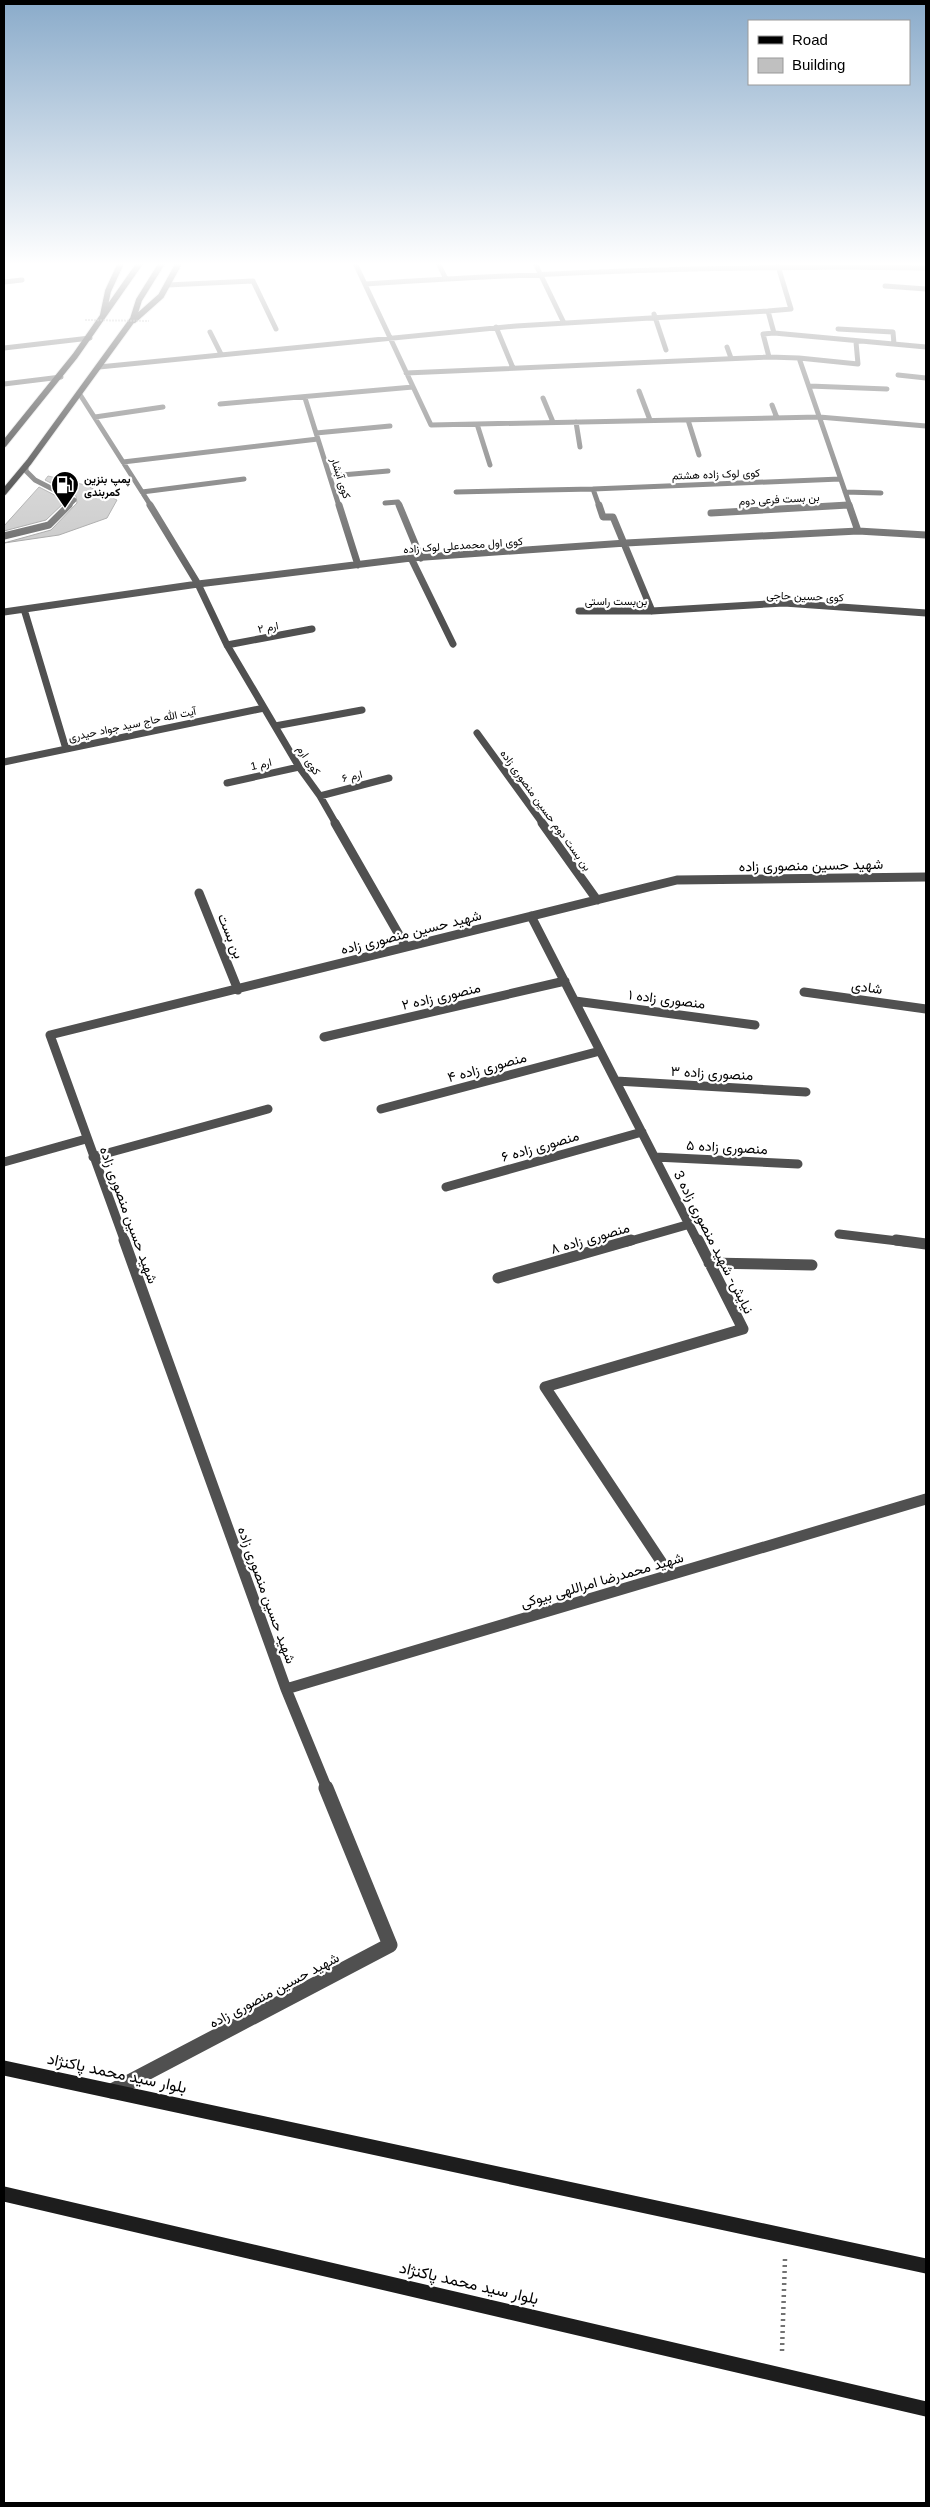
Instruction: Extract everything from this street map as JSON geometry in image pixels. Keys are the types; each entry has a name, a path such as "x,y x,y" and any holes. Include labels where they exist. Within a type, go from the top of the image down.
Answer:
{"main road":[{"path":"4,444 58,380"},
{"path":"4,492 89,380"},
{"name":"بلوار سید محمد پاکنژاد","path":"4,2068 926,2266"},
{"name":"بلوار سید محمد پاکنژاد","path":"4,2194 926,2409"}],"street":[{"path":"4,384 37,380"},
{"path":"409,380 431,425 820,417 926,426"},
{"path":"807,380 858,531"},
{"path":"809,386 887,389"},
{"path":"220,404 413,387"},
{"path":"639,391 650,420"},
{"name":"کوی ارم","path":"79,393 198,584 227,645 299,767 320,796 406,947"},
{"name":"کوی آبشار","path":"305,398 358,565"},
{"path":"543,398 553,422"},
{"path":"772,405 777,418"},
{"path":"95,417 163,407"},
{"path":"688,420 699,455"},
{"path":"576,422 580,447"},
{"path":"477,424 490,464"},
{"path":"123,462 390,426"},
{"path":"4,536 49,525 74,500 35,480 26,472 26,465"},
{"path":"330,476 388,471"},
{"path":"142,492 244,479"},
{"name":"کوی لوک زاده هشتم","path":"456,492 593,489 840,479"},
{"path":"593,489 603,516 613,517 626,543 652,611"},
{"path":"845,492 881,493"},
{"path":"385,503 398,502 421,558"},
{"name":"بن بست فرعی دوم","path":"711,513 850,505"},
{"name":"کوی اول محمدعلی لوک زاده","path":"4,612 198,584 411,558 626,543 858,531 926,535"},
{"path":"411,558 453,644"},
{"name":"کوی حسین حاجی","path":"652,611 784,602 926,613"},
{"path":"24,609 66,749"},
{"name":"بن‌بست راستی","path":"579,611 652,611"},
{"name":"ارم ۲","path":"227,645 312,629"},
{"name":"آیت الله حاج سید جواد حیدری","path":"4,762 264,708"},
{"path":"275,726 362,710"},
{"name":"بن بست دوم حسین منصوری زاده","path":"477,732 597,900"},
{"name":"ارم 1","path":"228,783 299,767"},
{"name":"ارم ۶","path":"320,796 389,778"},
{"name":"شهید حسین منصوری زاده","path":"112,2091 390,1945 286,1689 50,1035 677,880 926,877"},
{"name":"بن بست","path":"198,893 238,990"},
{"name":"نیایش- شهید منصوری زاده 3","path":"531,916 743,1329 545,1387 670,1575"},
{"name":"منصوری زاده ۲","path":"324,1038 565,981"},
{"name":"شادی","path":"804,992 926,1009"},
{"name":"منصوری زاده ۱","path":"575,1001 755,1025"},
{"name":"منصوری زاده ۴","path":"381,1109 600,1051"},
{"name":"منصوری زاده ۳","path":"616,1081 806,1092"},
{"path":"93,1157 268,1109"},
{"name":"منصوری زاده ۶","path":"446,1187 642,1132"},
{"path":"4,1162 86,1139"},
{"name":"منصوری زاده ۵","path":"655,1157 798,1164"},
{"name":"منصوری زاده ۸","path":"498,1278 690,1224"},
{"path":"839,1234 926,1244"},
{"path":"709,1262 812,1264"},
{"name":"شهید محمدرضا امراللهی بیوکی","path":"286,1689 926,1499"}],"path":[{"path":"781,2375 786,2236"}],"building":[{"path":"48,476 85,485 117,500 107,518 59,535 4,543 51,530 77,503 76,496 45,480"},
{"path":"39,487 66,501 46,520 4,531 4,526"}],"place":[{"name":"پمپ بنزین کمربندی","path":"65,509"}]}
